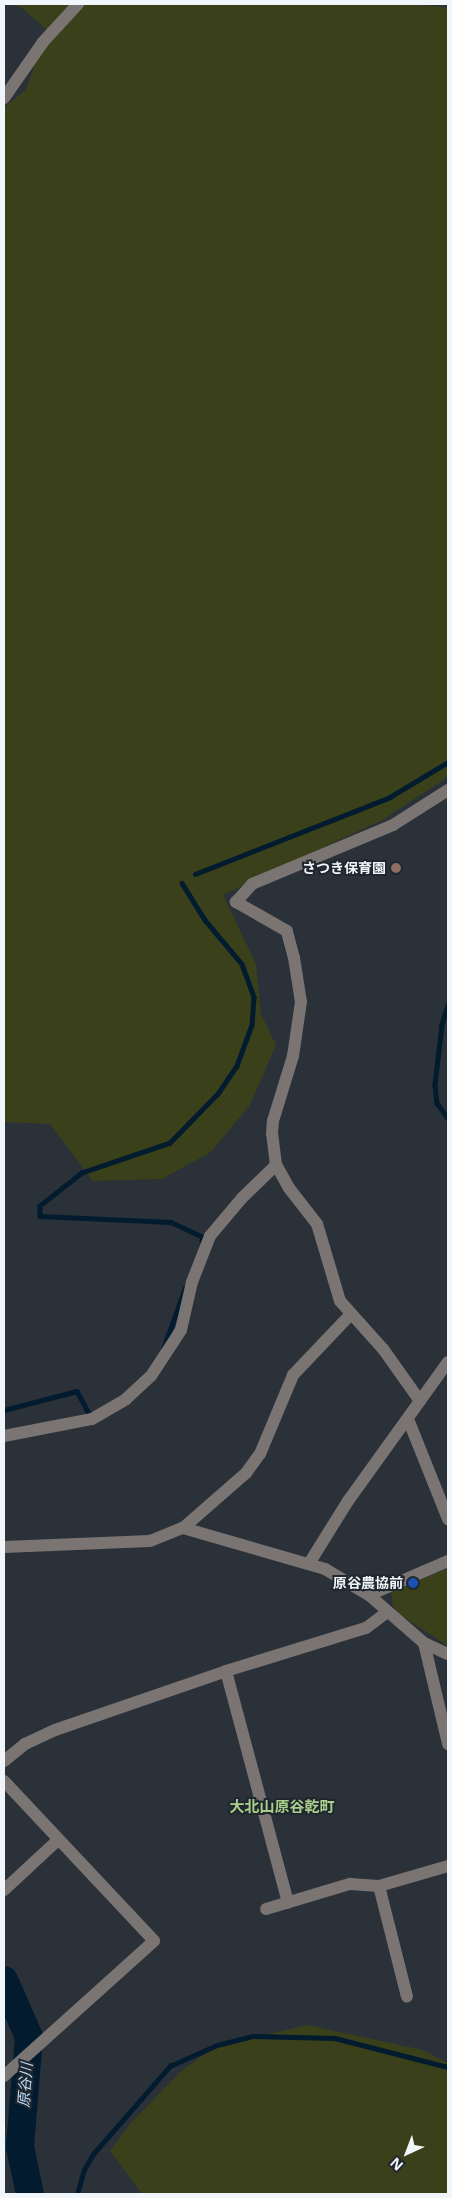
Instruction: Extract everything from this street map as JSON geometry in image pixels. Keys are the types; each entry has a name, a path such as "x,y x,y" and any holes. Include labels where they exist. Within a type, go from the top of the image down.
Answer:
{"street":[{"path":"4,98 44,42 78,4"},
{"path":"420,1401 383,1349 350,1315 334,1287 317,1224 289,1188 276,1164 272,1134 273,1121 293,1056 301,1002 294,958 287,931 236,902 252,884 393,826 448,790"},
{"path":"4,1436 92,1419 126,1399 151,1376 181,1330 192,1282 210,1236 276,1164"},
{"path":"4,1547 150,1541 183,1528 246,1473 260,1454 293,1375 350,1315"},
{"path":"310,1562 348,1501 448,1362"},
{"path":"408,1419 448,1519"},
{"path":"183,1528 310,1562 369,1595 386,1613 424,1644 448,1654"},
{"path":"369,1595 448,1561"},
{"path":"4,1761 25,1744 55,1730 226,1671 366,1628 386,1613"},
{"path":"424,1644 448,1744"},
{"path":"226,1671 288,1902"},
{"path":"4,1781 154,1940 4,2076"},
{"path":"4,1890 58,1840"},
{"path":"266,1909 350,1884 379,1886 448,1866"},
{"path":"379,1886 407,1997"}],"green space":[{"path":"10,4 417,4 448,8 448,777 384,819 223,895 256,964 261,1014 276,1045 250,1105 211,1152 162,1179 93,1181 50,1124 4,1122 4,107 26,90 37,58 53,35 22,8"},
{"path":"448,1568 448,1646 399,1614 393,1606 391,1592"},
{"path":"307,2025 423,2050 448,2063 448,2194 142,2194 110,2151 130,2124 180,2072 215,2047"}],"waterway":[{"path":"195,874 390,797 448,762"},
{"path":"182,883 205,920 242,964 254,997 252,1025 237,1066 218,1094 170,1143 82,1173 40,1206 40,1216 171,1222 203,1237 202,1241"},
{"path":"448,1005 442,1025 435,1085 437,1103 448,1118"},
{"path":"163,1349 185,1288"},
{"path":"4,1410 77,1391 89,1414"},
{"name":"原谷川","path":"4,1980 29,2037 20,2147 30,2194"},
{"path":"77,2194 84,2170 94,2153 170,2066 217,2045 252,2036 335,2038 448,2067"}],"place":[{"name":"さつき保育園","path":"396,868"},
{"name":"原谷農協前","path":"413,1583"}],"district":[{"name":"大北山原谷乾町","path":"282,1807"}]}
